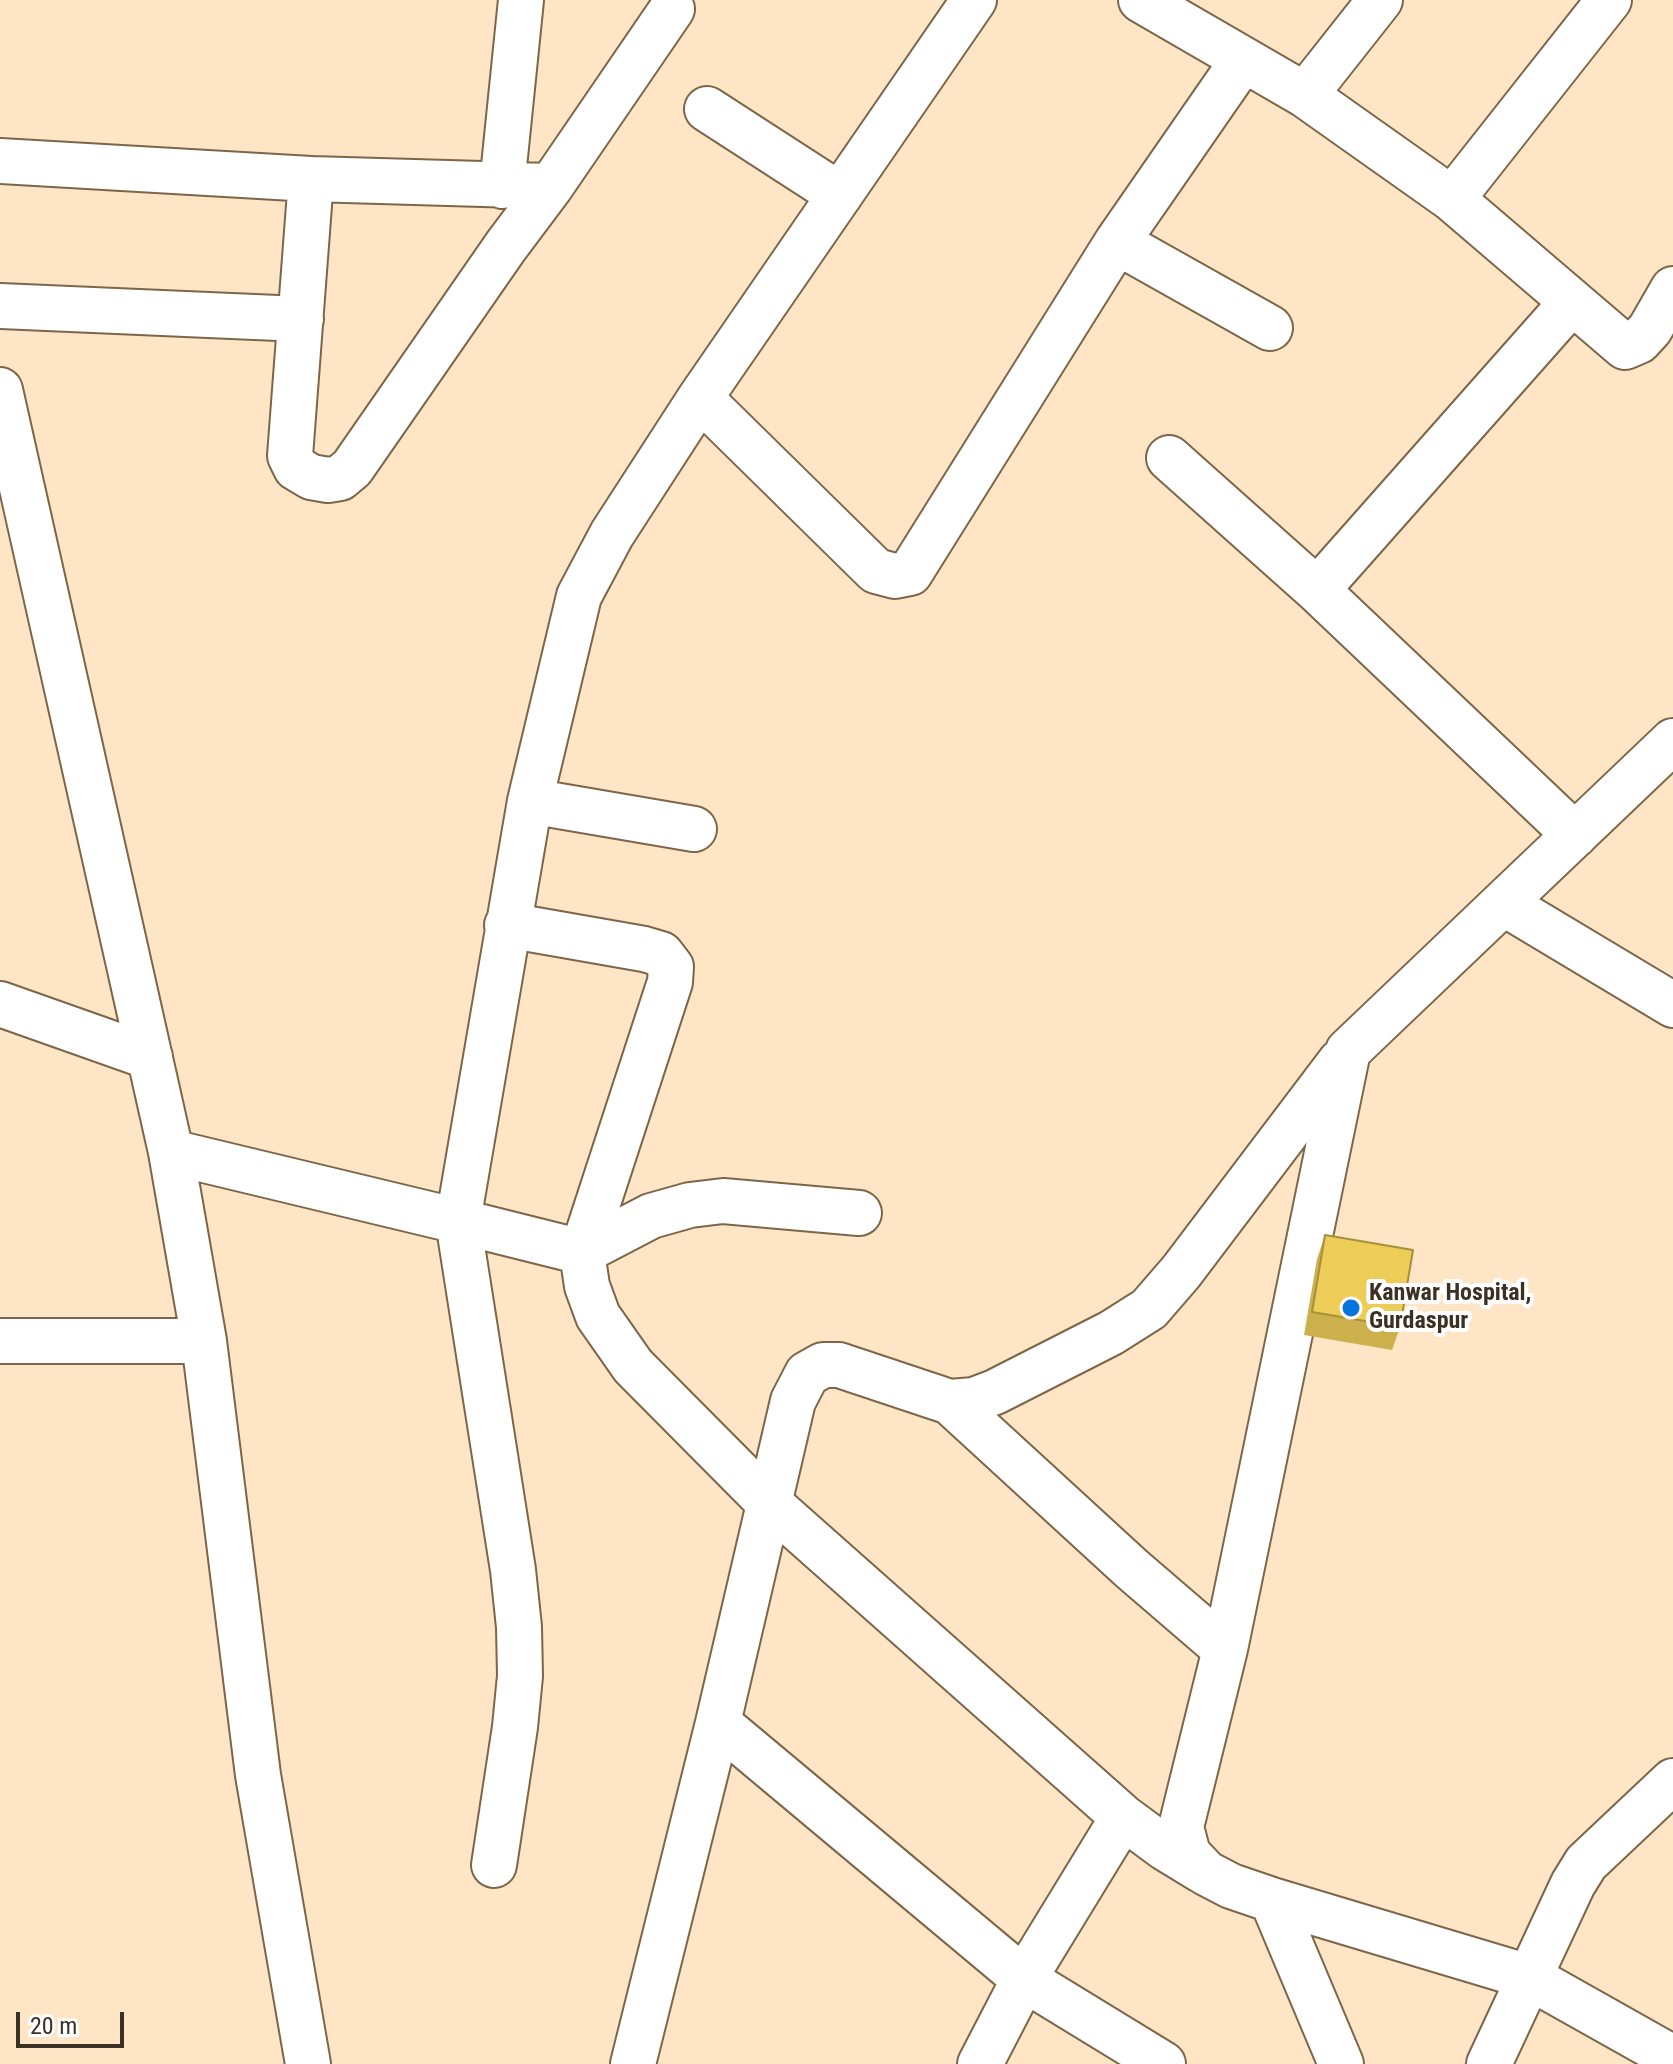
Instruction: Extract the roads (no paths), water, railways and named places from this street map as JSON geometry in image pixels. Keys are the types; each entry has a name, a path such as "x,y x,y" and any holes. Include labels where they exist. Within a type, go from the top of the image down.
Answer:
{"street":[{"path":"502,186 521,0"},
{"path":"494,1865 515,1727 520,1676 519,1627 513,1570 458,1221 530,801 579,596 612,534 700,398 974,0"},
{"path":"1305,95 1380,0"},
{"path":"1452,199 1609,0"},
{"path":"1157,4 1243,60 1305,95 1452,199 1625,347 1639,341 1650,329 1673,289"},
{"path":"311,179 290,456 296,468 311,477 328,480 340,478 352,468 672,9"},
{"path":"700,398 876,571 895,576 910,573 1117,242 1243,60"},
{"path":"707,109 840,195"},
{"path":"0,161 311,179 551,186"},
{"path":"1117,242 1270,328"},
{"path":"1317,590 1572,302"},
{"path":"0,306 301,319"},
{"path":"0,390 171,1152 204,1341 258,1775 308,2064"},
{"path":"1169,458 1317,590 1575,835"},
{"path":"633,2064 718,1723 793,1401 807,1374 823,1365 839,1365 950,1402 974,1400 1111,1333 1149,1309 1181,1272 1348,1051 1673,741"},
{"path":"530,801 694,829"},
{"path":"1503,903 1673,1005"},
{"path":"507,925 644,949 661,954 671,967 670,982 582,1252 587,1286 598,1316 633,1366 769,1503 1123,1817 1165,1848 1231,1886 1529,1977 1673,2058"},
{"path":"0,1004 150,1057"},
{"path":"1206,1873 1188,1854 1181,1827 1225,1649 1348,1051"},
{"path":"171,1152 582,1252 651,1216 690,1205 723,1201 859,1213"},
{"path":"0,1341 204,1341"},
{"path":"950,1402 1132,1569 1225,1649"},
{"path":"718,1723 1024,1979 1163,2064"},
{"path":"1489,2064 1573,1884 1586,1863 1673,1781"},
{"path":"980,2064 1024,1979 1123,1817"},
{"path":"1272,1900 1341,2064"}],"place":[{"name":"Kanwar Hospital, Gurdaspur","path":"1351,1308"}]}
